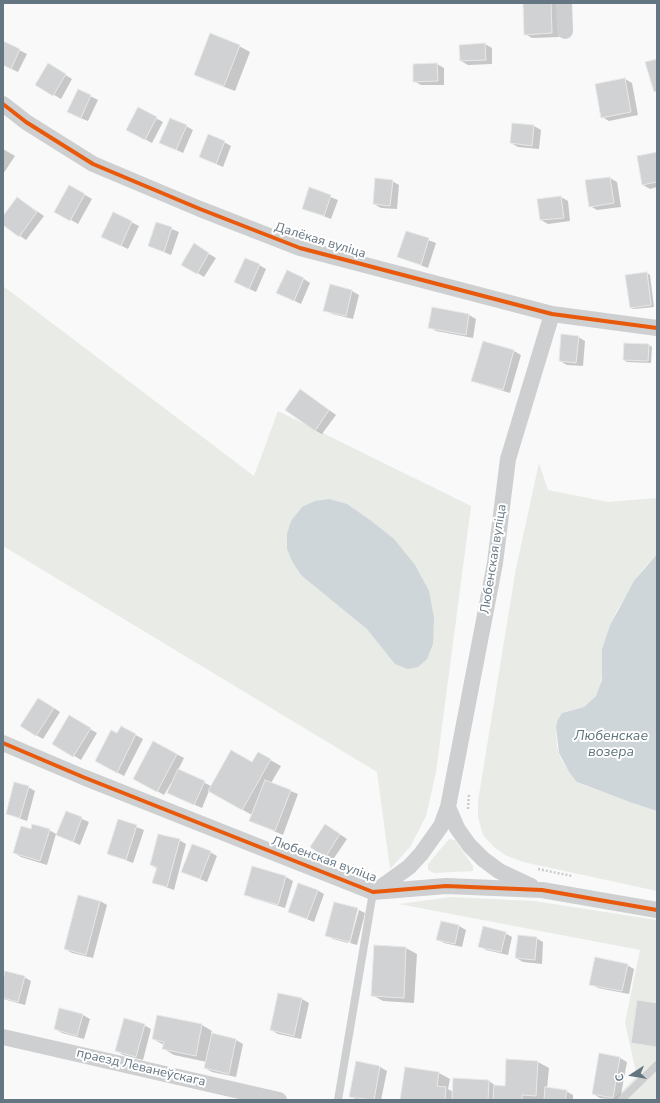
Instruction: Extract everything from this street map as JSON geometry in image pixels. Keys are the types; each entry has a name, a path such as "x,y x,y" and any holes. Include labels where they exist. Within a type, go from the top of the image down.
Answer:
{"street":[{"path":"564,3 565,31"},
{"name":"Далёкая вуліца","path":"3,104 26,122 93,164 200,209 300,248 552,314 657,328"},
{"name":"Любенская вуліца","path":"373,892 409,867 421,854 440,826 448,807 495,563 508,459 552,314"},
{"name":"Любенская вуліца","path":"3,743 83,777 373,892 446,886 542,890 657,910"},
{"name":"Любенская вуліца","path":"448,807 457,828 469,845 483,859 499,871 542,890"},
{"name":"праезд Леванеўскага","path":"3,1037 279,1100"}],"lane":[{"path":"338,1100 373,892"},
{"path":"621,1100 657,1065"}],"path":[{"path":"468,812 470,790"},
{"path":"531,868 578,878"}],"shaded area":[{"path":"3,286 254,476 278,411 471,506 436,772 426,816 410,847 390,869 377,772 3,546"},
{"path":"539,463 548,490 608,502 657,498 657,554 643,569 617,610 610,625 602,649 603,670 600,688 596,696 584,707 562,713 557,721 556,727 557,747 561,759 569,772 581,784 657,811 657,891 523,862 505,855 494,847 483,835 478,817 478,801 516,568"},
{"path":"449,839 455,840 473,866 473,871 434,873 428,870 428,864"},
{"path":"451,897 534,901 657,920 657,1100 613,1100 637,1076 625,1023 640,950 399,904"}],"water":[{"path":"329,499 347,504 394,539 415,565 429,591 434,618 433,644 427,659 418,667 408,669 395,664 367,629 301,575 292,561 287,549 287,534 291,521 302,507 315,501"},
{"name":"Любенскае возера","path":"657,554 657,811 577,782 569,772 559,753 556,727 557,721 562,713 584,707 596,696 602,680 602,649 610,625 634,581"}],"building":[{"path":"523,3 551,3 552,33 524,35"},
{"path":"210,33 240,45 224,86 194,75"},
{"path":"3,41 20,49 11,69 3,65"},
{"path":"485,43 486,60 460,61 459,45"},
{"path":"657,59 657,91 654,92 645,62"},
{"path":"48,63 66,74 53,96 35,85"},
{"path":"437,63 438,81 413,82 413,64"},
{"path":"625,78 631,112 601,118 595,84"},
{"path":"78,89 91,95 81,118 67,112"},
{"path":"138,107 157,117 145,140 126,130"},
{"path":"170,118 187,125 176,150 159,143"},
{"path":"512,123 534,125 532,146 510,143"},
{"path":"208,134 225,141 216,164 199,157"},
{"path":"657,152 657,182 642,185 637,156"},
{"path":"610,177 614,203 589,207 585,180"},
{"path":"375,178 393,180 390,206 373,204"},
{"path":"69,185 85,194 70,221 54,212"},
{"path":"309,187 331,195 324,216 302,209"},
{"path":"561,196 564,218 540,220 537,199"},
{"path":"17,197 37,212 19,237 3,225 3,216"},
{"path":"113,212 132,221 121,246 101,237"},
{"path":"156,222 172,227 164,252 148,246"},
{"path":"406,231 429,238 421,265 397,257"},
{"path":"194,243 209,253 197,274 181,265"},
{"path":"245,258 260,264 249,289 234,282"},
{"path":"287,270 304,278 294,301 276,293"},
{"path":"647,272 651,305 630,308 625,275"},
{"path":"330,284 352,290 346,316 323,311"},
{"path":"432,307 469,314 466,335 428,328"},
{"path":"561,334 579,336 576,363 559,361"},
{"path":"483,341 514,350 503,390 471,381"},
{"path":"624,343 649,344 648,361 623,360"},
{"path":"300,389 329,410 315,431 285,410"},
{"path":"38,698 54,708 36,736 20,726"},
{"path":"69,715 91,728 73,757 52,744"},
{"path":"121,726 136,734 117,773 95,761 111,730 117,733"},
{"path":"153,741 177,754 157,792 133,779"},
{"path":"231,750 252,762 258,752 271,759 242,810 208,791"},
{"path":"178,769 205,781 194,805 167,793"},
{"path":"265,780 291,790 275,831 249,821"},
{"path":"14,782 29,786 20,818 6,814"},
{"path":"66,811 82,817 73,842 56,835"},
{"path":"118,819 137,825 126,860 107,854"},
{"path":"32,824 50,829 40,861 13,853 21,826 31,829"},
{"path":"325,824 340,834 325,858 310,847"},
{"path":"158,834 180,839 167,887 152,883 157,867 150,865"},
{"path":"192,844 211,851 200,879 181,872"},
{"path":"252,866 286,876 278,905 244,895"},
{"path":"298,883 318,890 307,919 288,912"},
{"path":"78,895 100,901 86,955 64,949"},
{"path":"334,902 358,908 350,942 325,936"},
{"path":"441,921 459,925 455,944 436,940"},
{"path":"483,926 506,932 501,952 478,947"},
{"path":"518,935 537,937 535,960 515,958"},
{"path":"374,945 406,947 404,998 371,996"},
{"path":"595,957 628,964 622,991 589,985"},
{"path":"5,971 25,976 18,1002 3,998 3,980"},
{"path":"278,993 302,998 294,1036 270,1030"},
{"path":"637,1000 657,1003 657,1047 631,1043"},
{"path":"59,1008 83,1014 77,1036 54,1029"},
{"path":"157,1015 202,1024 196,1056 162,1049 164,1042 152,1039"},
{"path":"124,1018 145,1024 136,1057 115,1051"},
{"path":"212,1033 236,1039 229,1074 204,1068"},
{"path":"599,1053 620,1057 613,1098 592,1094"},
{"path":"506,1059 538,1061 536,1096 522,1095 522,1100 493,1100 494,1085 505,1086"},
{"path":"356,1061 380,1066 374,1100 349,1097"},
{"path":"405,1067 439,1072 437,1086 446,1087 445,1100 400,1100"},
{"path":"453,1078 489,1080 488,1100 452,1100"},
{"path":"545,1087 567,1090 565,1100 544,1100"}],"cycle path":[{"path":"3,104 26,122 93,164 200,209 300,248 552,314 657,328"},
{"path":"3,743 83,777 373,892 446,886 542,890 657,910"}]}
